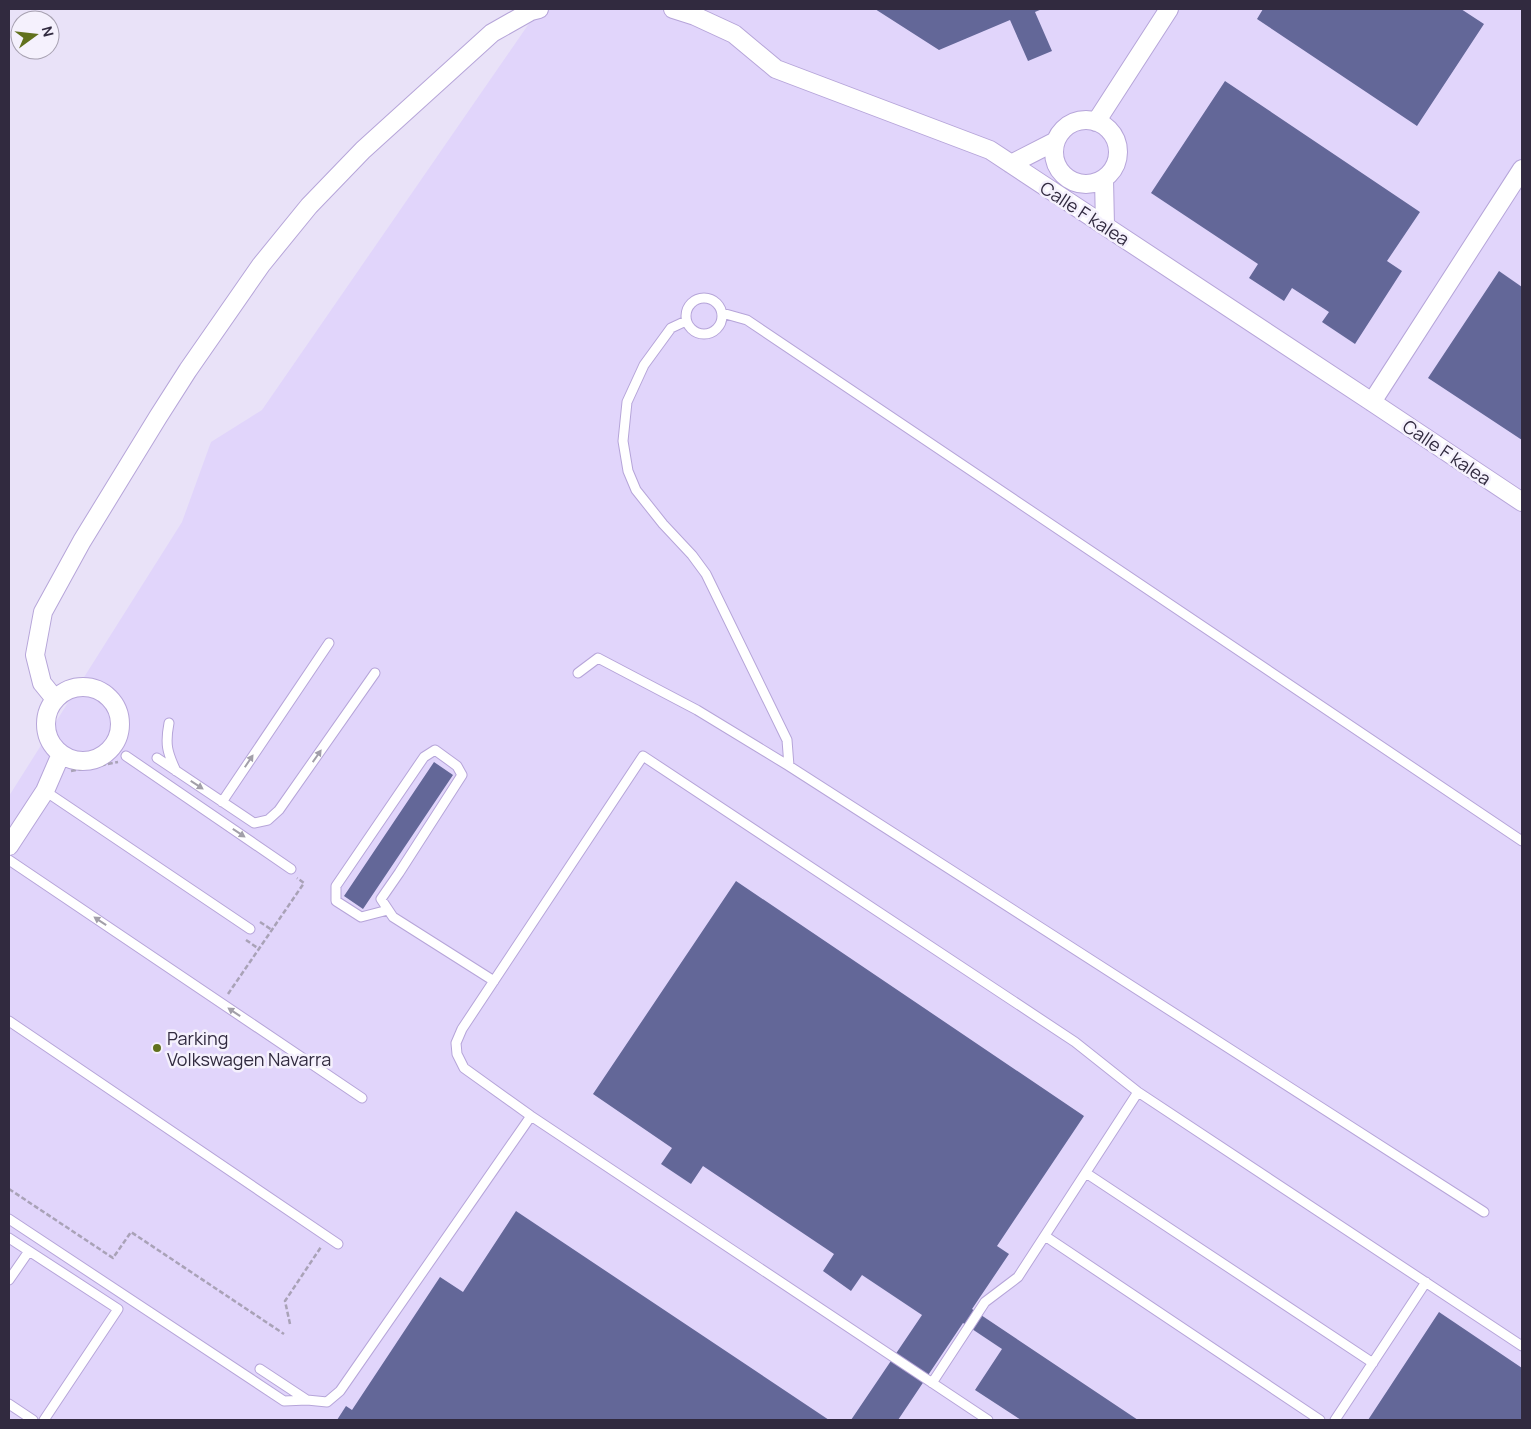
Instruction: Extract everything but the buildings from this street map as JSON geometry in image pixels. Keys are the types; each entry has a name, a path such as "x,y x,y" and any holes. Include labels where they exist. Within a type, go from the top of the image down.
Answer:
{"street":[{"path":"55,699 42,684 35,655 43,612 82,541 158,417 255,273 309,206 363,150 492,33 531,11 539,9"},
{"name":"Calle F kalea","path":"673,9 695,16 734,34 776,69 990,150 1522,502"},
{"path":"1096,122 1169,9"},
{"path":"1086,120 1096,122 1104,126 1115,139 1118,157 1111,173 1104,179 1096,183 1079,184 1070,180 1058,168 1054,150 1056,141 1061,132 1068,126 1086,120"},
{"path":"1011,164 1056,141"},
{"path":"1372,402 1522,169"},
{"path":"1104,179 1105,226"},
{"path":"87,687 98,690 108,697 115,706 119,718 119,730 115,742 107,752 96,758 84,761 60,754 52,744 46,727 49,709 55,699 64,692 75,688 87,687"},
{"path":"9,846 45,791 60,754"}],"lane":[{"path":"702,297 714,300 719,304 722,313 721,323 712,332 706,334 699,334 689,327 685,314 686,308 695,299 702,297"},
{"path":"722,313 747,320 1522,841"},
{"path":"686,321 671,328 644,364 627,402 623,441 628,471 636,490 706,574 787,740 789,766"},
{"path":"222,802 329,643"},
{"path":"578,673 598,658 697,710 789,766 1484,1212"},
{"path":"157,758 254,822 268,820 279,810 375,673"},
{"path":"169,723 166,739 170,759 177,772"},
{"path":"388,910 361,917 336,901 336,886 424,757 435,750 457,766 462,775 381,899 393,917 494,981"},
{"path":"988,1420 531,1116 464,1068 457,1054 456,1043 462,1029 644,756 1075,1042 1138,1092 1522,1346"},
{"path":"125,759 291,869"},
{"path":"45,791 250,929"},
{"path":"9,860 362,1098"},
{"path":"9,1021 338,1244"},
{"path":"932,1383 985,1302 1018,1277 1138,1092"},
{"path":"9,1219 284,1401 307,1400 327,1402 340,1391 531,1116"},
{"path":"1086,1173 1373,1363"},
{"path":"1045,1236 1320,1420"},
{"path":"9,1238 118,1309 44,1420"},
{"path":"9,1280 29,1251"},
{"path":"1335,1420 1426,1282"},
{"path":"260,1369 307,1400"},
{"path":"9,1404 33,1420"}],"path":[{"path":"71,771 125,759"},
{"path":"221,1004 304,883 296,878"},
{"path":"257,920 272,930"},
{"path":"244,938 259,949"},
{"path":"9,1189 113,1258 131,1232 284,1334"}],"shaded area":[{"path":"539,9 1522,9 1522,1420 9,1420 9,796 182,522 211,442 262,410"}],"place":[{"name":"Parking Volkswagen Navarra","path":"157,1048"}]}
